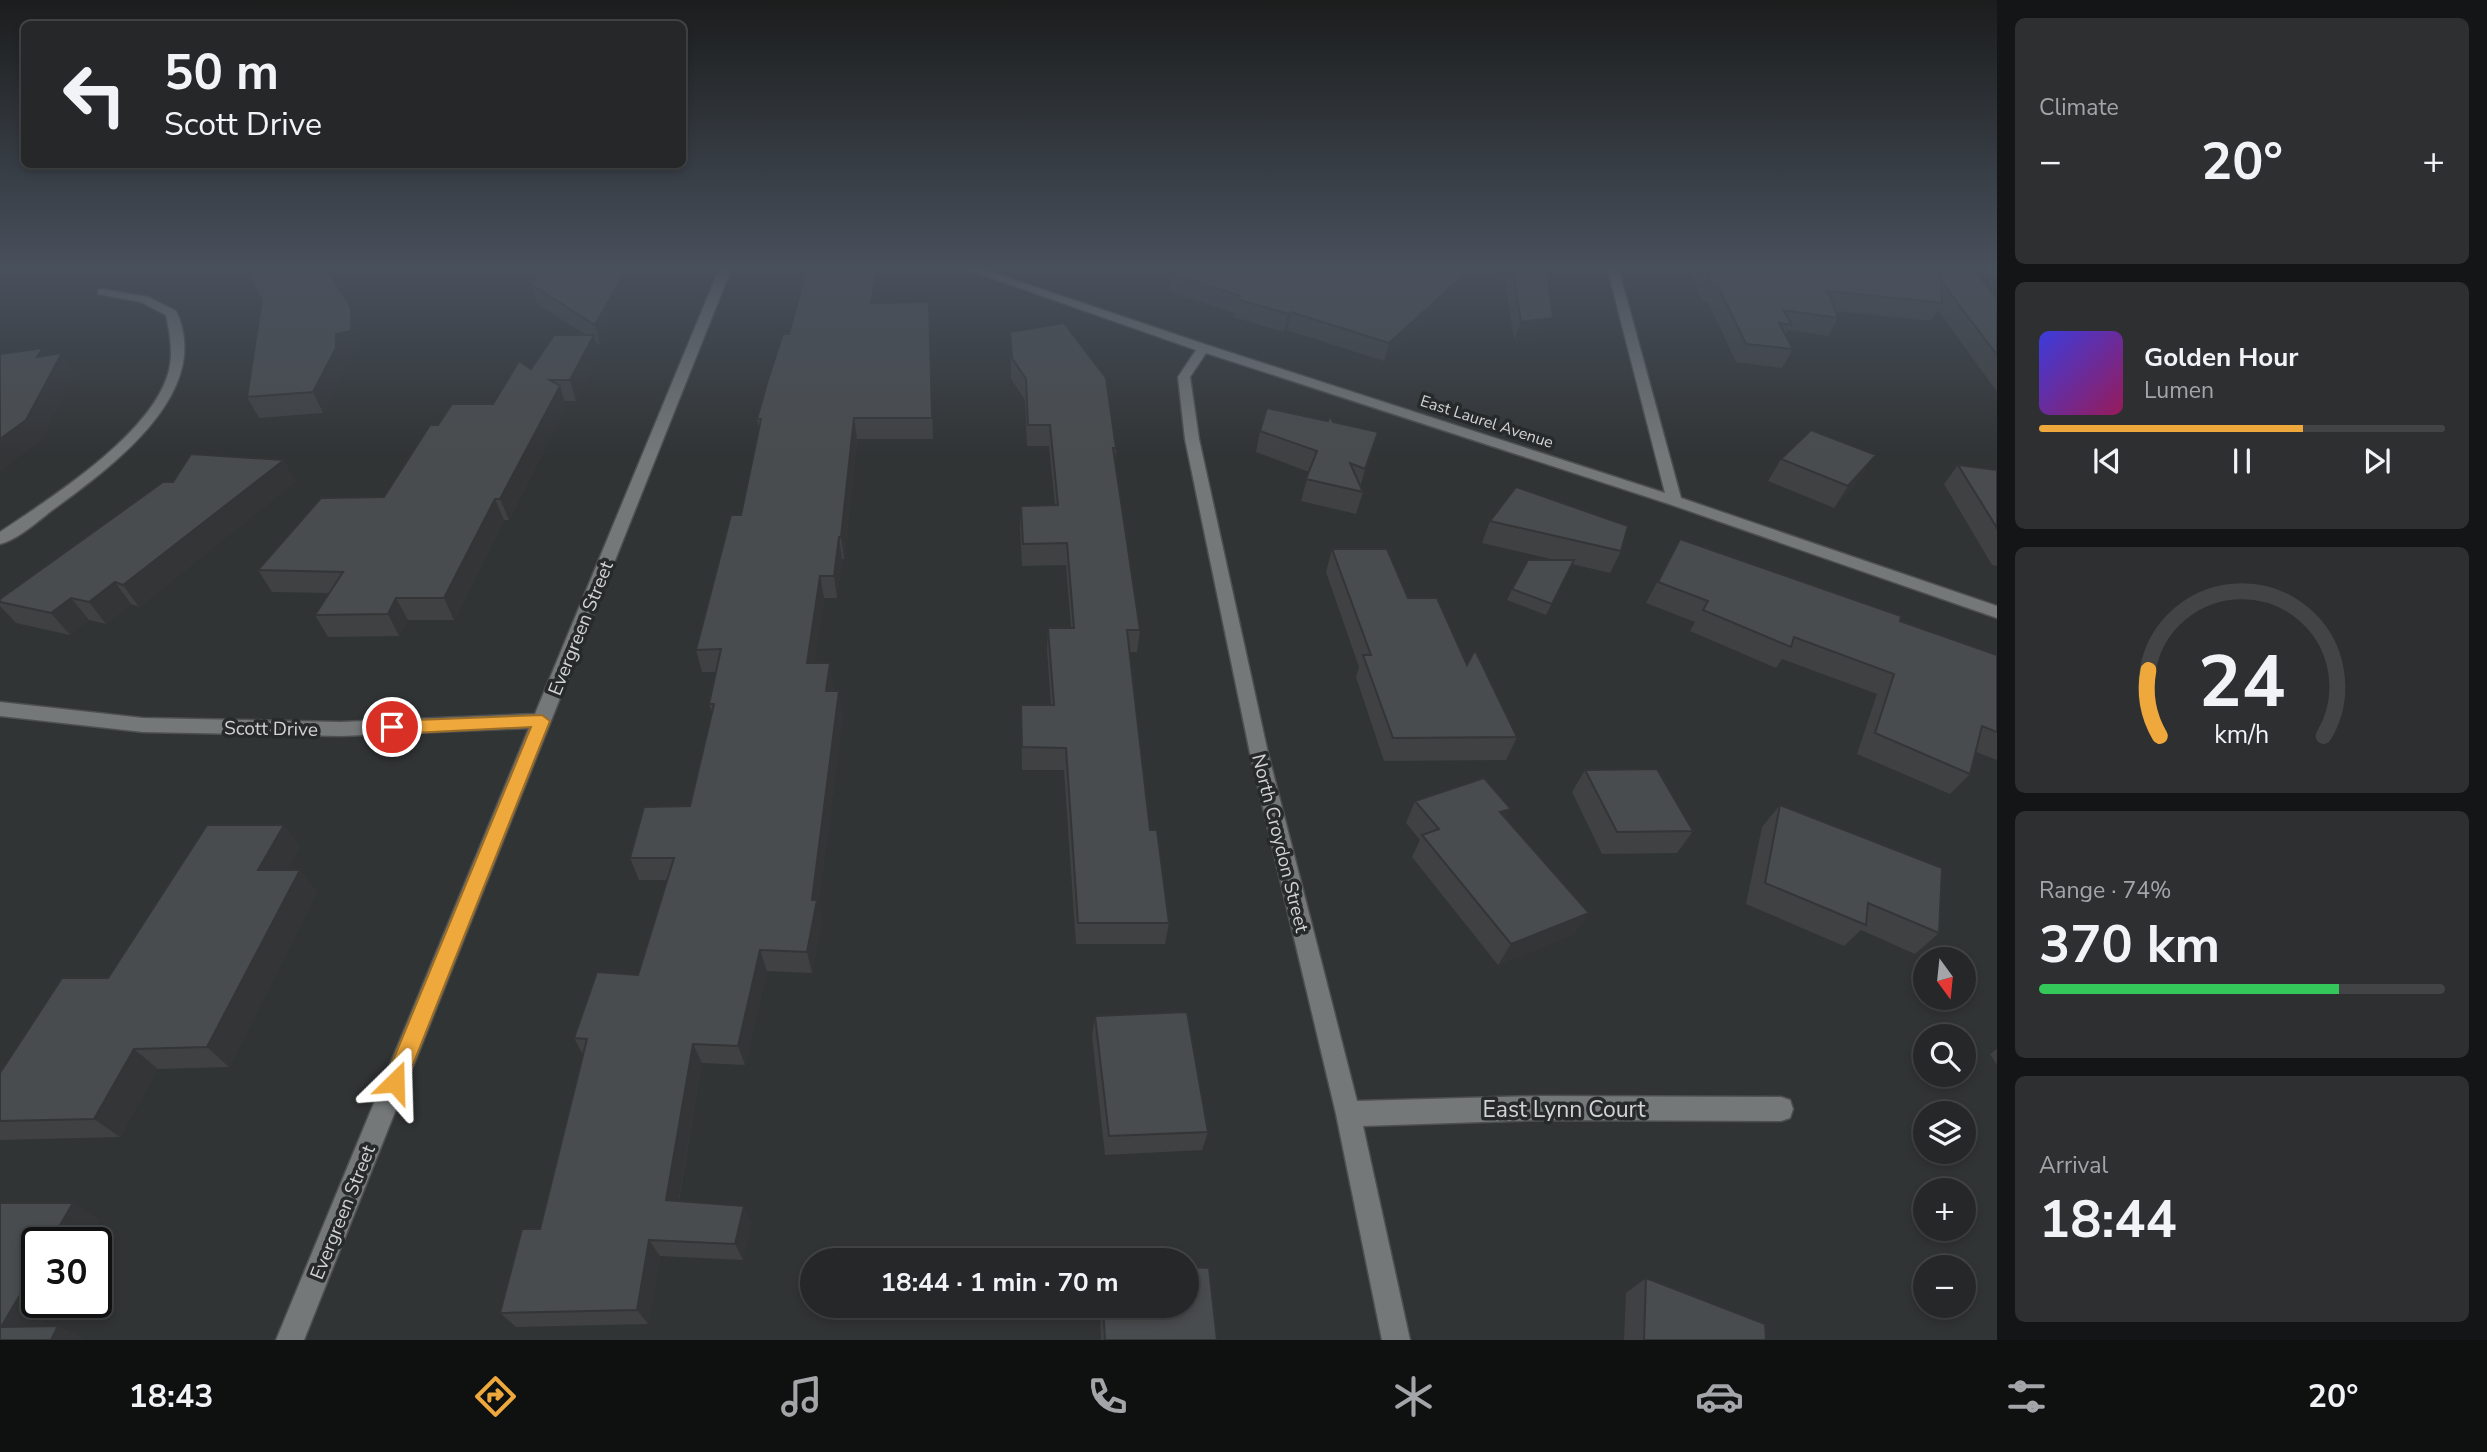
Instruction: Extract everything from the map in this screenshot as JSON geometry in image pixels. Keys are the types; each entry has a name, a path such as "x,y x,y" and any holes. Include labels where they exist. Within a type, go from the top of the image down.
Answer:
{"street":[{"path":"0,539 107,460 148,419 172,381 179,344 176,330"},
{"name":"Evergreen Street","path":"290,1340 701,330"},
{"name":"East Laurel Avenue","path":"1149,330 1674,501 1997,612"},
{"path":"1629,330 1674,501"},
{"name":"North Croydon Street","path":"1203,348 1184,377 1192,439 1259,753 1348,1114 1396,1340"},
{"name":"Scott Drive","path":"0,709 143,725 341,729 542,721"},
{"name":"East Lynn Court","path":"1348,1114 1539,1108 1781,1110"}],"building":[{"path":"257,330 351,330 336,334 336,348 313,392 247,397"},
{"path":"790,330 930,330 932,418 854,418 834,576 820,576 807,663 830,663 826,691 839,691 812,900 817,900 807,952 760,950 738,1046 693,1044 666,1200 744,1206 735,1244 649,1240 637,1310 500,1313 522,1229 540,1229 587,1039 574,1038 597,972 638,975 674,858 630,858 644,807 690,806 714,704 709,704 721,649 696,650 731,515 741,515 761,419 757,419 767,383 783,334 789,334"},
{"path":"1069,330 1106,378 1116,448 1113,448 1140,630 1127,630 1150,830 1157,830 1169,923 1078,923 1066,748 1022,747 1021,705 1054,705 1048,628 1074,628 1067,543 1023,544 1021,506 1058,505 1050,425 1028,425 1026,379 1012,358 1010,332"},
{"path":"1346,330 1404,330 1389,343"},
{"path":"1739,330 1783,330 1793,349 1746,344"},
{"path":"1978,330 1997,330 1997,355"},
{"path":"554,335 594,335 570,380 550,380 560,386 500,499 495,499 444,598 396,598 388,614 315,615 343,572 258,570 321,498 384,497 430,425 438,425 452,404 493,404 519,361 531,369"},
{"path":"43,348 37,357 62,353 26,420 0,439 0,354"},
{"path":"1267,408 1328,421 1330,416 1333,422 1378,432 1365,469 1350,463 1363,492 1306,479 1317,451 1260,431"},
{"path":"1811,430 1876,455 1848,486 1781,459"},
{"path":"191,454 284,460 123,585 115,582 89,602 71,598 51,613 0,602 0,599 163,482 173,482"},
{"path":"1958,465 1997,470 1997,528"},
{"path":"1516,487 1628,526 1621,551 1490,521"},
{"path":"1680,539 1901,616 1900,621 1997,655 1997,732 1982,726 1970,774 1875,733 1894,674 1794,637 1791,647 1703,610 1708,601 1658,582"},
{"path":"1332,549 1387,549 1408,598 1437,598 1467,665 1475,650 1517,737 1393,738 1363,655 1371,655"},
{"path":"1528,560 1574,560 1552,604 1512,589"},
{"path":"1657,769 1693,831 1617,832 1585,770"},
{"path":"1484,778 1511,809 1500,812 1589,913 1511,944 1422,835 1439,829 1415,801"},
{"path":"1780,805 1942,868 1939,933 1868,903 1866,925 1765,883"},
{"path":"207,825 284,825 258,870 300,870 207,1047 134,1049 94,1119 0,1121 0,1073 62,978 108,978"},
{"path":"1187,1012 1208,1132 1109,1136 1095,1016"},
{"path":"0,1203 73,1203 59,1227 21,1227 21,1293 1,1327 58,1326 51,1340 0,1340"},
{"path":"1199,1268 1209,1268 1217,1340 1105,1340 1104,1318 1199,1318"},
{"path":"1646,1278 1765,1324 1766,1340 1644,1340"}],"route":[{"path":"392,727 542,721 395,1082"}]}
